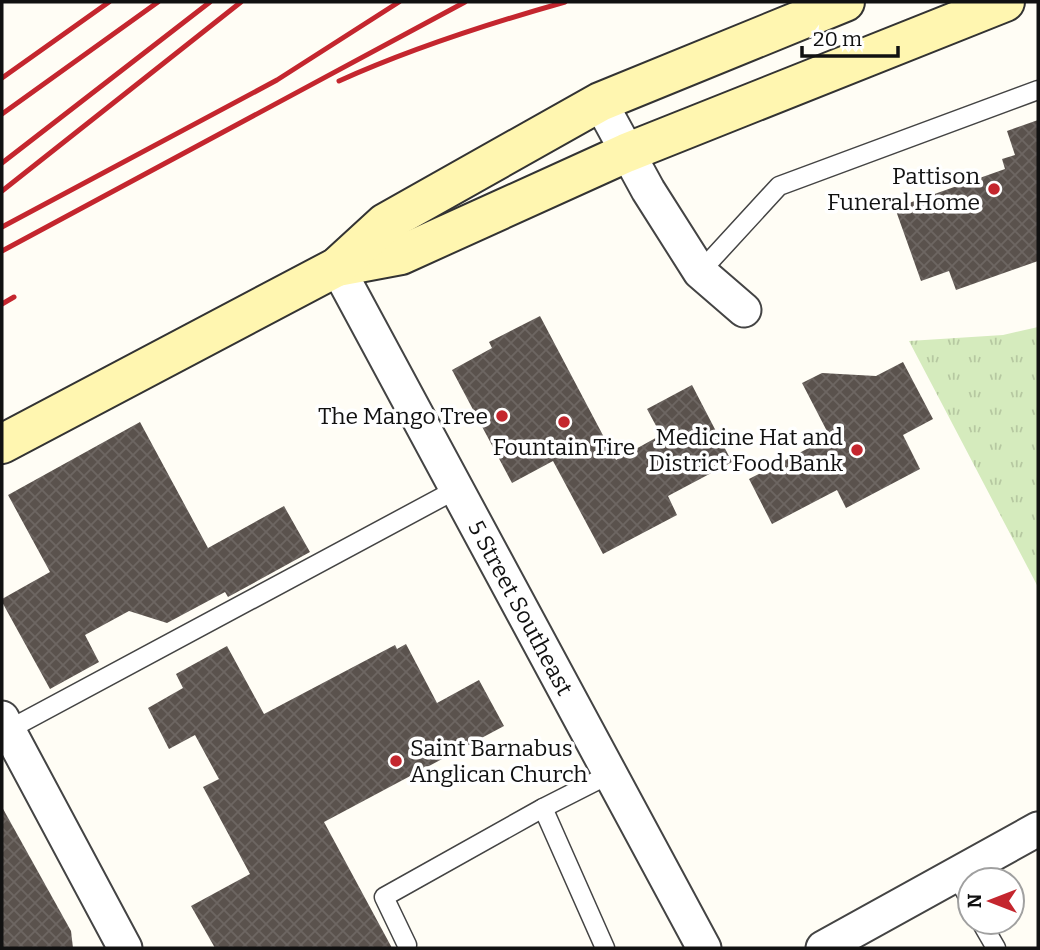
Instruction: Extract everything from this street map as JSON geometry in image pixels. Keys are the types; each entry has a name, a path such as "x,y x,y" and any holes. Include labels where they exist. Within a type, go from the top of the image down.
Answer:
{"main road":[{"path":"2,444 337,267 385,223 600,102 845,2"},
{"path":"337,267 401,255 626,153 1005,2"}],"street":[{"path":"600,102 626,153 700,272 744,310"},
{"name":"5 Street Southeast","path":"337,267 704,948"},
{"path":"5,724 125,948"},
{"path":"990,866 1038,829"},
{"path":"823,948 956,890"}],"lane":[{"path":"700,272 779,186 1038,90"},
{"path":"5,724 457,489"},
{"path":"407,945 384,897 543,808 610,774"},
{"path":"543,808 605,948"}],"green space":[{"path":"1038,327 1038,587 909,341 1003,335"}],"building":[{"name":"Pattison Funeral Home","path":"1038,120 1038,261 956,290 949,271 921,281 895,208 1005,169 1002,159 1015,155 1007,131"},
{"name":"Fountain Tire","path":"540,316 616,460 661,435 647,409 692,385 732,462 668,496 677,515 603,554 553,461 512,483 452,370 492,348 489,342"},
{"name":"Medicine Hat and District Food Bank","path":"903,362 933,419 903,435 920,469 846,508 837,490 772,524 749,479 830,437 802,383 822,373 876,376"},
{"path":"140,422 208,548 284,506 310,552 228,597 225,592 167,623 129,611 85,635 99,662 50,689 2,602 2,599 50,572 8,495"},
{"path":"406,644 437,703 479,680 504,726 324,822 392,948 215,948 191,906 250,874 203,787 219,779 195,735 169,749 148,708 183,688 176,674 227,646 264,714 395,645 397,649"},
{"path":"2,807 71,931 73,948 2,948"}],"railway":[{"path":"2,78 109,2"},
{"path":"2,114 158,2"},
{"path":"2,163 210,2"},
{"path":"2,191 241,2"},
{"path":"2,227 277,80 399,2"},
{"path":"2,251 465,2"},
{"path":"339,81 450,37 565,2"},
{"path":"2,304 14,297"}],"place":[{"name":"Pattison Funeral Home","path":"994,189"},
{"name":"The Mango Tree","path":"502,416"},
{"name":"Fountain Tire","path":"564,422"},
{"name":"Medicine Hat and District Food Bank","path":"857,450"},
{"name":"Saint Barnabus Anglican Church","path":"396,761"}]}
